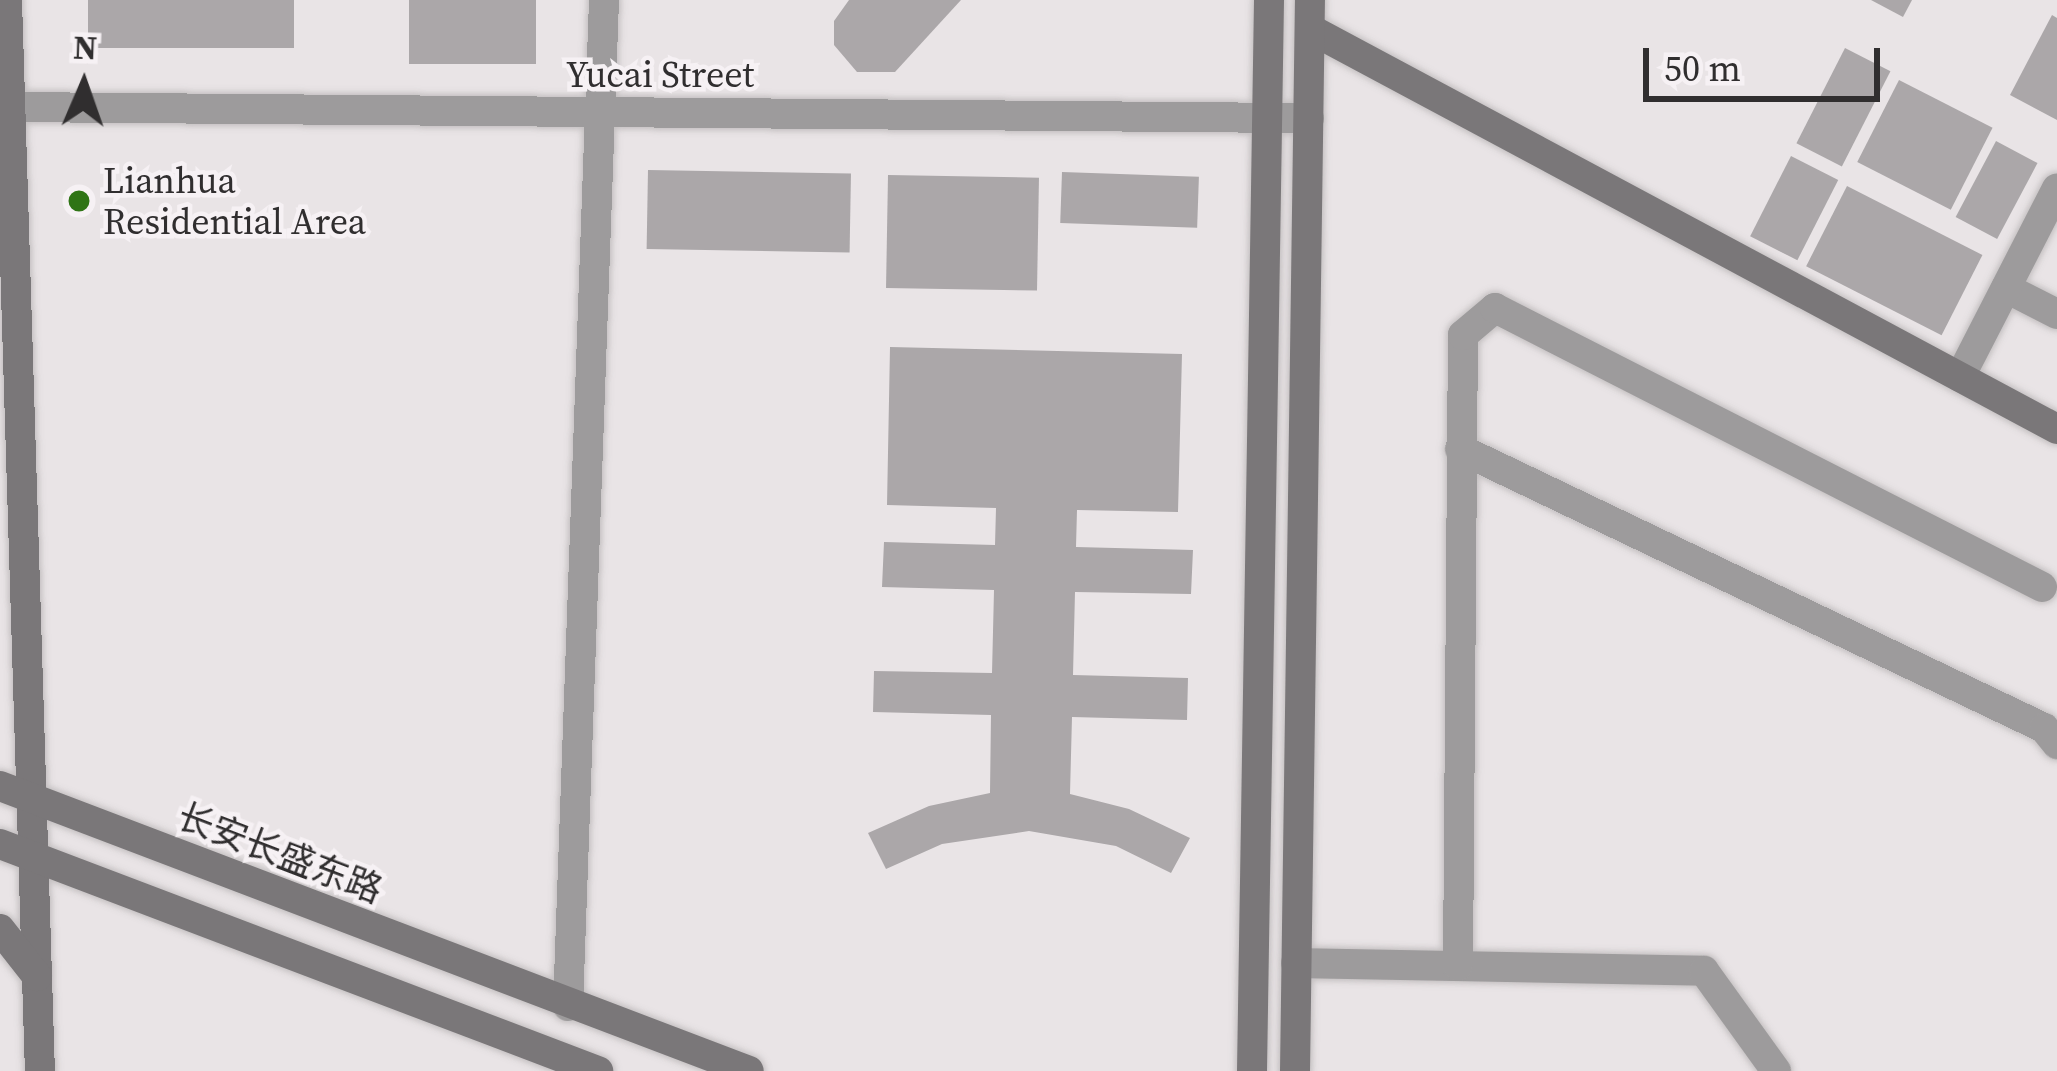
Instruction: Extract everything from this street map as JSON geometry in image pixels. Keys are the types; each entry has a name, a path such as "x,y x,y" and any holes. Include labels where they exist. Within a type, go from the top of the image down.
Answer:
{"street":[{"path":"8,0 40,1071"},
{"path":"568,1006 604,0"},
{"path":"1252,1071 1269,0"},
{"path":"1295,1071 1310,15 2057,429"},
{"name":"Yucai Street","path":"10,107 1309,118"},
{"path":"1960,377 2057,188"},
{"path":"2006,288 2057,314"},
{"path":"1458,966 1462,335 1495,308 2042,587"},
{"path":"1460,449 2044,728 2057,744"},
{"name":"长安长盛东路","path":"0,786 531,992 749,1071"},
{"path":"0,844 598,1071"},
{"path":"0,929 37,976"},
{"path":"1296,963 1704,971 1776,1071"}],"building":[{"path":"88,0 294,0 294,48 88,48"},
{"path":"409,0 536,0 536,64 409,64"},
{"path":"849,0 961,0 895,72 857,72 834,45 834,21"},
{"path":"1871,0 1912,0 1903,17"},
{"path":"2052,15 2057,18 2057,120 2010,95"},
{"path":"1845,48 1890,71 1842,166 1796,143"},
{"path":"1899,80 1993,128 1951,210 1857,162"},
{"path":"1996,141 2037,163 1997,239 1956,217"},
{"path":"1791,156 1838,180 1797,260 1750,236"},
{"path":"648,170 851,174 850,253 647,249"},
{"path":"1062,172 1199,177 1197,228 1060,223"},
{"path":"888,175 1039,178 1037,291 886,288"},
{"path":"1847,186 1982,255 1942,335 1806,266"},
{"path":"890,347 1182,354 1178,512 1077,510 1076,547 1193,550 1191,594 1075,592 1073,675 1188,678 1187,720 1072,717 1070,794 1129,809 1190,838 1171,873 1116,846 1029,831 942,844 886,869 868,833 929,806 990,793 991,715 873,712 874,671 992,673 994,590 882,587 884,542 995,545 996,508 887,505"}],"place":[{"name":"Lianhua Residential Area","path":"79,201"}]}
